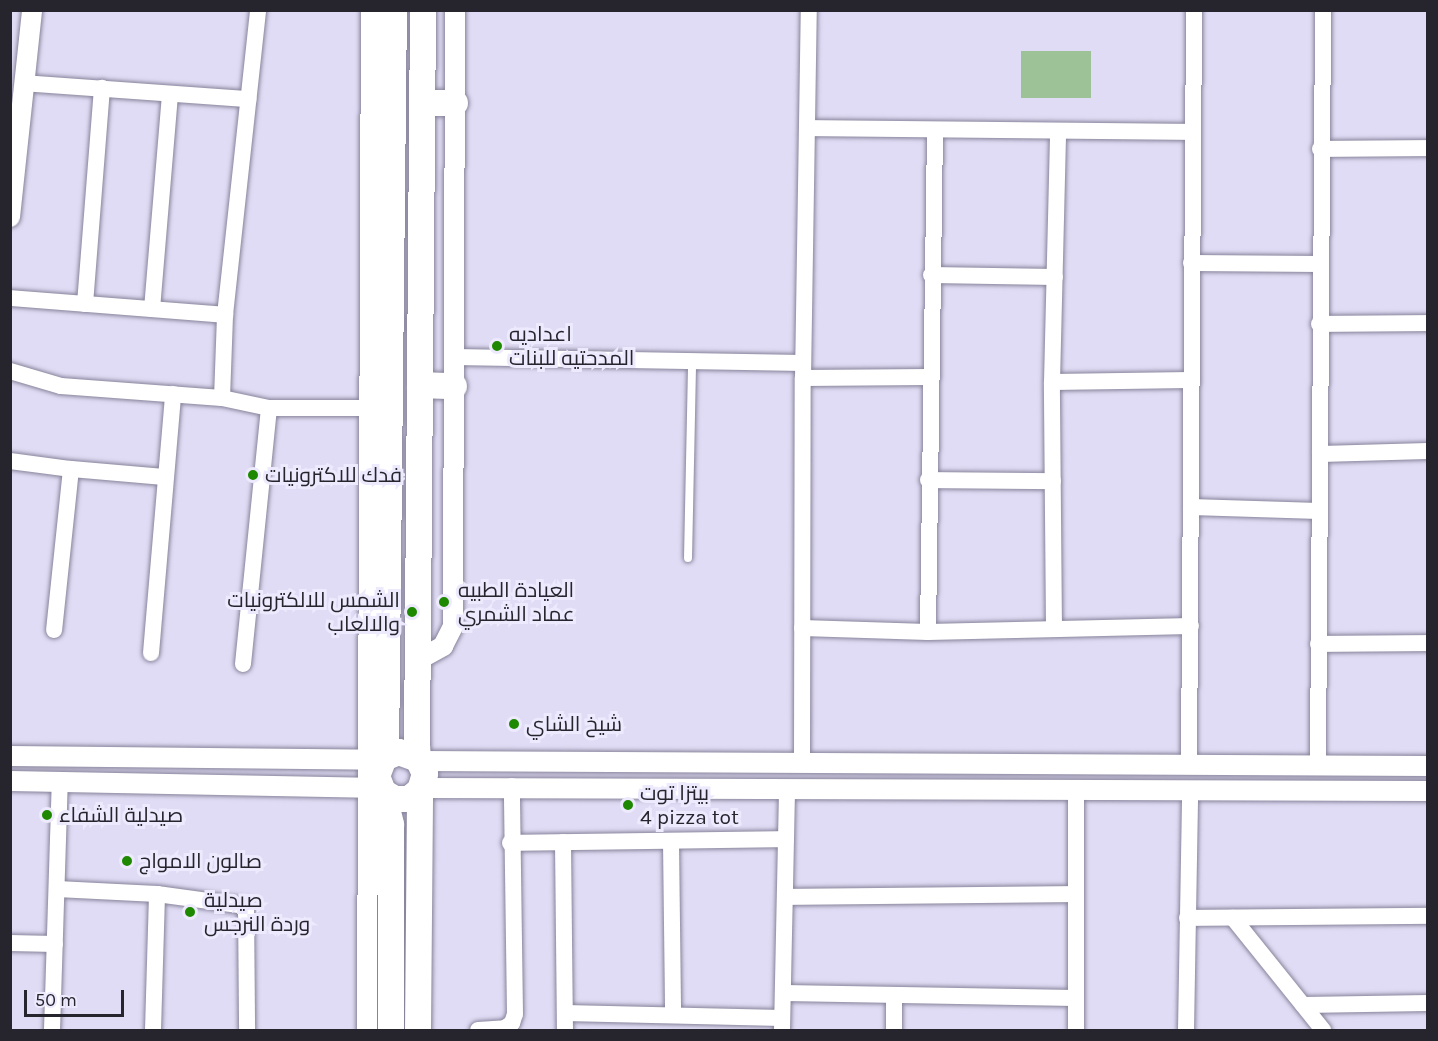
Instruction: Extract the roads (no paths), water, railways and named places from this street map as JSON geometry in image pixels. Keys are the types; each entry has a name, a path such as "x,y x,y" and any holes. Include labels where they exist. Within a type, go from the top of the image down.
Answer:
{"main road":[{"path":"391,1030 391,825 377,789 377,770 380,759 380,408 393,216 393,182 382,92 394,10"},
{"path":"418,1030 421,789 425,774 419,760 418,660 423,10"},
{"path":"422,103 455,103"},
{"path":"393,182 408,194 422,189"},
{"path":"393,216 411,208 421,224"},
{"path":"420,385 454,386"},
{"path":"380,759 406,752 419,760"},
{"path":"377,789 402,800 421,789"}],"street":[{"path":"10,217 15,112 23,83 32,10"},
{"path":"222,398 225,315 258,10"},
{"path":"10,371 61,386 222,398 269,408 380,408 382,92 372,10"},
{"path":"418,660 442,646 453,626 455,10"},
{"path":"802,762 803,371 809,10"},
{"path":"1190,766 1190,380 1194,10"},
{"path":"1318,766 1320,149 1323,10"},
{"path":"23,83 102,88 170,96 248,99"},
{"path":"86,304 102,88"},
{"path":"152,309 170,96"},
{"path":"808,128 1192,132"},
{"path":"928,632 929,376 935,131"},
{"path":"1054,629 1053,382 1058,131"},
{"path":"1320,149 1428,148"},
{"path":"1191,263 1320,264"},
{"path":"931,275 1054,277"},
{"path":"10,298 225,315"},
{"path":"1319,324 1428,323"},
{"path":"454,357 692,361 803,371 929,376"},
{"path":"1053,382 1190,380"},
{"path":"151,653 173,394"},
{"path":"243,664 269,408"},
{"path":"1320,454 1428,451"},
{"path":"10,461 165,477"},
{"path":"54,630 71,469"},
{"path":"928,480 1053,481"},
{"path":"1191,507 1319,511"},
{"path":"802,628 928,632 1191,626"},
{"path":"1318,644 1428,643"},
{"path":"10,756 380,759"},
{"path":"419,760 569,764 925,761 1190,766 1428,766"},
{"path":"925,761 933,776 925,789"},
{"path":"975,762 965,778 975,789"},
{"path":"568,786 569,764"},
{"path":"10,781 377,789 367,1030"},
{"path":"52,1030 60,782"},
{"path":"478,1030 505,1028 512,1023 515,1014 510,843 512,786"},
{"path":"421,789 568,786 1428,791"},
{"path":"565,1013 673,1013 782,1024 787,788"},
{"path":"1076,790 1073,894 1076,1030"},
{"path":"1186,1030 1191,791"},
{"path":"510,843 786,839"},
{"path":"563,842 565,1030"},
{"path":"671,842 673,1013"},
{"path":"57,889 157,894 246,906 247,1030"},
{"path":"153,1030 157,894"},
{"path":"785,897 1073,894"},
{"path":"1187,918 1428,916"},
{"path":"1233,918 1323,1030"},
{"path":"10,943 55,944"},
{"path":"784,993 894,997 1075,998"},
{"path":"894,997 894,1030"},
{"path":"1303,1005 1428,1003"}],"lane":[{"path":"688,558 692,361"}],"place":[{"name":"اعداديه المدحتيه للبنات","path":"497,346"},
{"name":"فدك للاكترونيات","path":"253,475"},
{"name":"العيادة الطبيه عماد الشمري","path":"444,602"},
{"name":"الشمس للالكترونيات والالعاب","path":"412,612"},
{"name":"شيخ الشاي","path":"514,724"},
{"name":"بيتزا توت 4 pizza tot","path":"628,805"},
{"name":"صيدلية الشفاء","path":"47,815"},
{"name":"صالون الامواج","path":"127,861"},
{"name":"صيدلية وردة النرجس","path":"190,912"}]}
